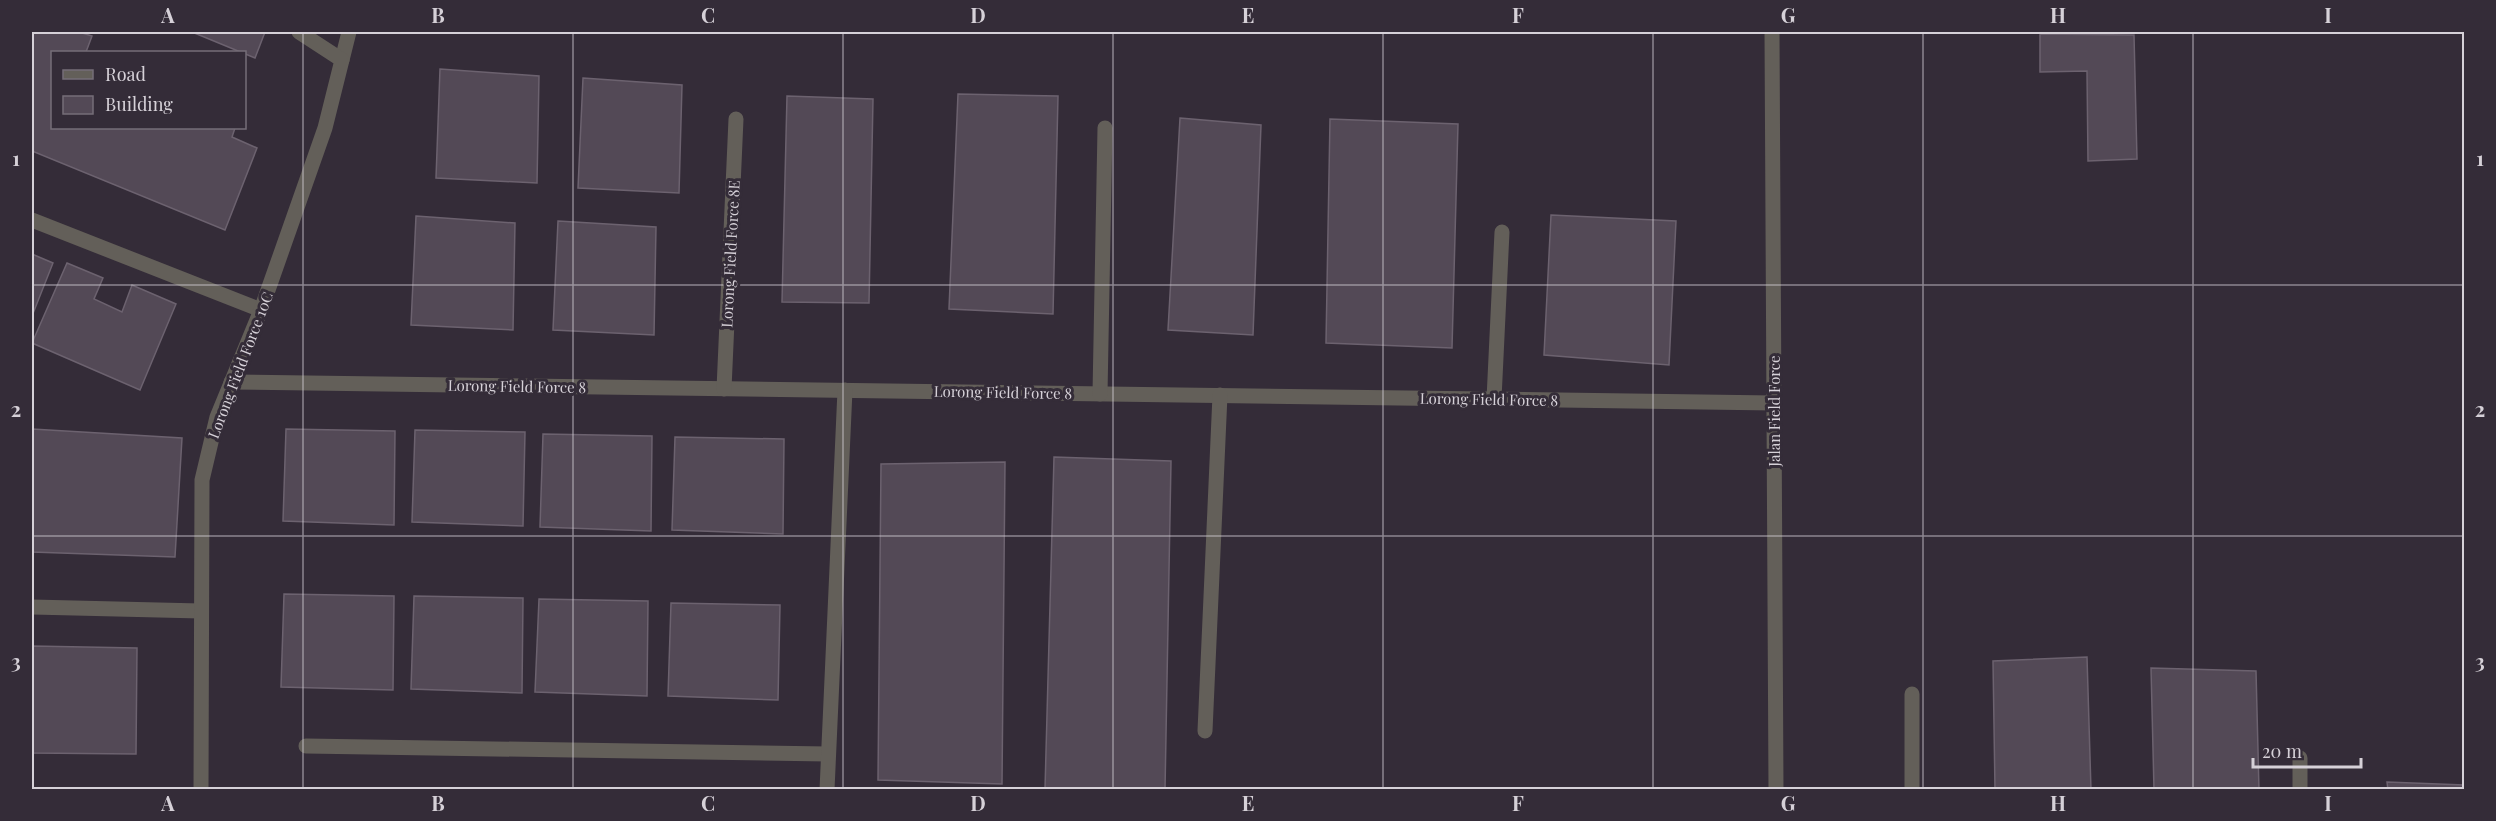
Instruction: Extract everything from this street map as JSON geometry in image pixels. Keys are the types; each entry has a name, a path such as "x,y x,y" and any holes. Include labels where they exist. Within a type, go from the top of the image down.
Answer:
{"street":[{"path":"298,32 342,60"},
{"name":"Lorong Field Force 10C","path":"201,789 202,480 217,417 261,310 326,128 349,32"},
{"name":"Jalan Field Force","path":"1772,32 1776,789"},
{"name":"Lorong Field Force 8E","path":"724,389 735,119"},
{"path":"1100,394 1105,128"},
{"path":"32,220 261,310"},
{"path":"1494,399 1502,232"},
{"name":"Lorong Field Force 8","path":"231,382 1774,403"},
{"path":"827,789 845,390"},
{"path":"1205,730 1220,395"},
{"path":"32,607 201,611"},
{"path":"1912,694 1912,789"},
{"path":"306,746 828,754"},
{"path":"2300,758 2300,789"}],"building":[{"path":"32,32 79,32 92,36 86,51 51,51 51,129 235,129 232,137 257,148 225,230 32,151"},
{"path":"192,32 265,32 255,58 246,54 246,51 238,51"},
{"path":"2040,34 2134,35 2137,159 2088,161 2087,71 2040,72"},
{"path":"440,69 539,76 537,183 436,178"},
{"path":"583,78 682,85 679,193 578,188"},
{"path":"958,94 1058,96 1053,314 949,309"},
{"path":"787,96 873,99 869,303 782,302"},
{"path":"1180,118 1261,125 1253,335 1168,330"},
{"path":"1330,119 1458,124 1452,348 1326,343"},
{"path":"1551,215 1676,221 1669,365 1544,355"},
{"path":"416,216 515,223 513,330 411,325"},
{"path":"558,221 656,227 654,335 553,330"},
{"path":"32,254 53,263 32,316"},
{"path":"67,263 103,278 94,299 122,312 132,285 176,304 140,390 32,343"},
{"path":"32,429 182,438 175,557 32,552"},
{"path":"286,429 395,431 394,525 283,521"},
{"path":"415,430 525,432 523,526 412,522"},
{"path":"543,434 652,436 651,531 540,527"},
{"path":"675,437 784,439 783,534 672,530"},
{"path":"1054,457 1171,461 1165,790 1045,789"},
{"path":"1005,462 1002,784 878,780 881,464"},
{"path":"284,594 394,596 393,690 281,687"},
{"path":"414,596 523,598 522,693 411,689"},
{"path":"539,599 648,601 647,696 535,692"},
{"path":"671,603 780,605 778,700 668,696"},
{"path":"32,646 137,648 136,754 32,753"},
{"path":"2087,657 2091,790 1995,790 1993,661"},
{"path":"2151,668 2256,671 2259,790 2154,790"},
{"path":"2387,782 2464,785 2464,790 2388,790"}]}
